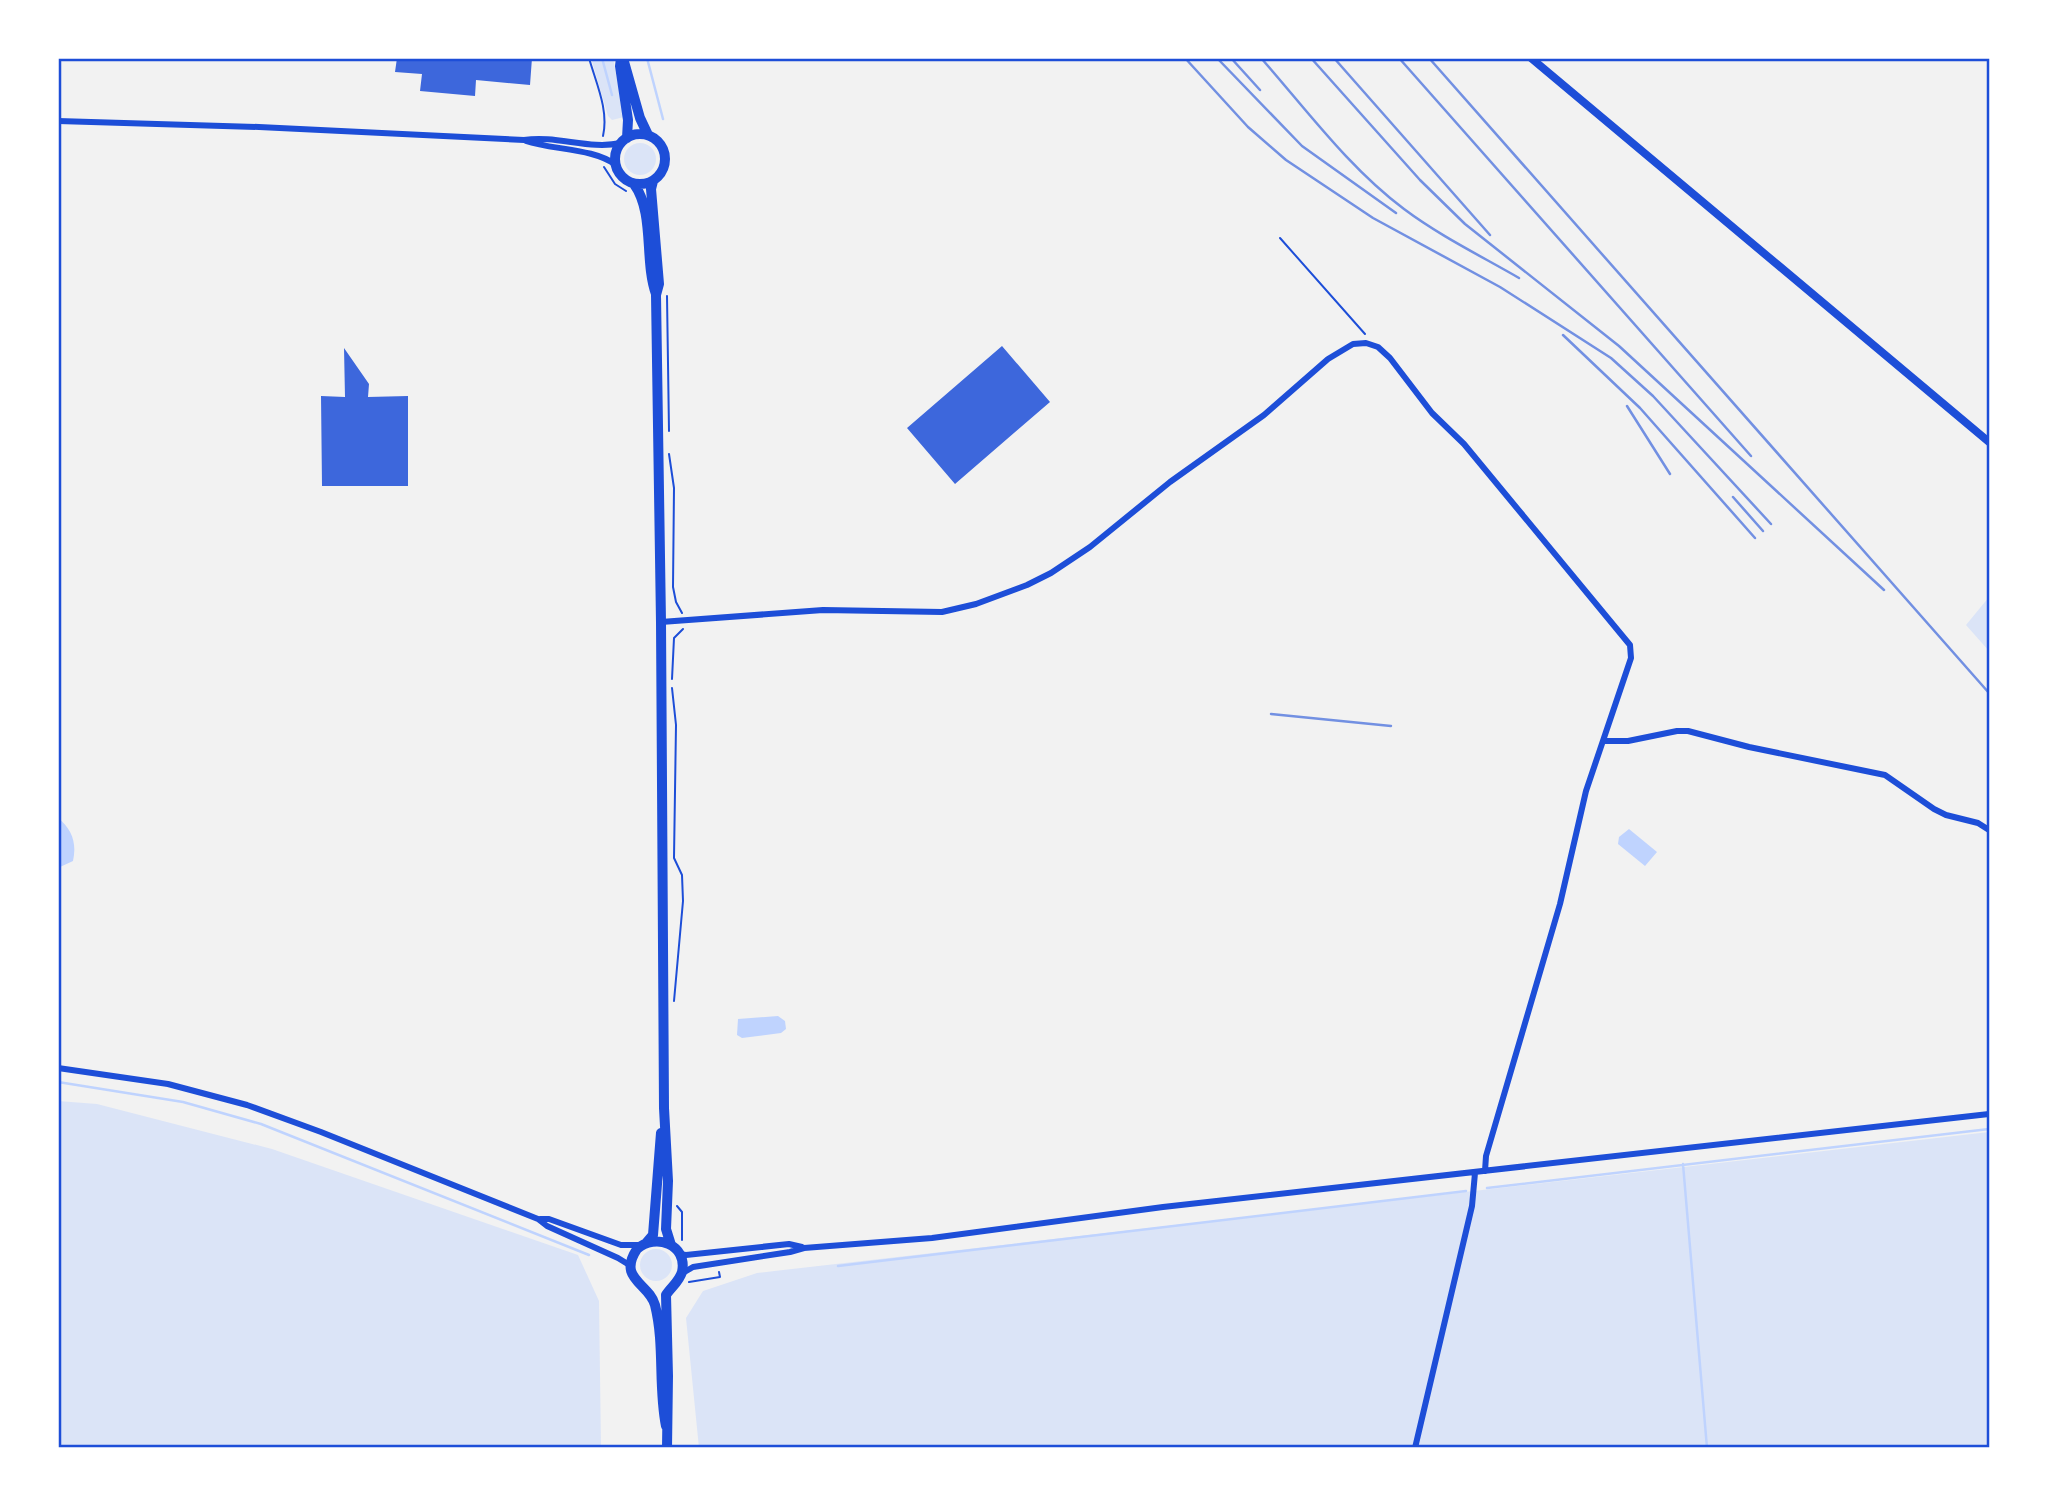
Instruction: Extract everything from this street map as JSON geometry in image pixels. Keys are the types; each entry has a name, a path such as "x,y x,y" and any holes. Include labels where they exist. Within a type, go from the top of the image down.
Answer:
{"main road":[{"path":"622,58 640,118 648,135 661,145 665,160 662,172 653,181 634,184 622,177 616,165 617,150 624,141 634,135 648,135"},
{"path":"622,58 620,66 628,120 624,141"},
{"path":"1531,58 1989,442"},
{"path":"653,181 660,284 656,295"},
{"path":"634,184 642,201 656,295 662,622 664,1108 668,1181 666,1229 671,1245"},
{"path":"664,1108 653,1235 633,1254 631,1266 633,1278 647,1290 655,1307 662,1357 666,1426"},
{"path":"644,1244 659,1240 682,1249 681,1274 666,1295 665,1306 667,1448"},
{"path":"647,1290 662,1292 670,1289"}],"street":[{"path":"58,121 552,139 601,146 624,141"},
{"path":"524,140 539,146 598,157 616,165"},
{"path":"662,622 845,609 942,612 976,604 1027,585 1051,573 1090,547 1170,482 1264,415 1328,359 1353,344 1366,343 1378,347 1390,358 1432,413 1464,443 1630,645 1631,658 1586,791 1560,904 1486,1156 1485,1171"},
{"path":"1603,741 1628,741 1688,731 1749,747 1885,775 1934,809 1978,823 1989,831"},
{"path":"58,1068 168,1084 247,1105 538,1219 547,1226 631,1266"},
{"path":"681,1274 693,1267 804,1248 905,1241 1191,1204 1989,1114"},
{"path":"1415,1448 1472,1206 1475,1173"},
{"path":"538,1219 549,1219 621,1245 633,1247 644,1244"},
{"path":"682,1249 686,1255 789,1244 804,1248"}],"path":[{"path":"1280,238 1378,347"},
{"path":"667,289 669,438"},
{"path":"668,449 674,488 673,587 683,620 683,629 673,643 672,687 676,725 674,858 682,874 683,901 674,1007"},
{"path":"676,1205 681,1210 682,1249"},
{"path":"684,1285 693,1280 720,1276 719,1263"}],"shaded area":[{"path":"591,58 613,58 624,117 612,120 608,116"},
{"path":"640,143 651,148 656,159 651,170 640,175 629,170 624,159 629,148"},
{"path":"1989,597 1989,651 1966,625"},
{"path":"58,1101 97,1104 272,1149 578,1255 599,1301 601,1448 58,1448"},
{"path":"1989,1132 1989,1448 699,1448 686,1318 703,1291 757,1273"},
{"path":"656,1249 667,1254 672,1265 667,1276 656,1281 645,1276 640,1265 645,1254"}],"water":[{"path":"58,818 70,832 74,848 73,861 60,867 58,877"},
{"path":"1629,829 1657,852 1645,866 1618,844 1619,837"},
{"path":"778,1016 785,1021 786,1029 781,1033 742,1038 737,1035 738,1019"}],"building":[{"path":"397,58 532,58 530,85 476,80 475,96 420,91 422,74 395,72"},
{"path":"1002,346 1050,402 955,484 907,428"},
{"path":"344,348 369,384 368,397 408,396 408,486 322,486 321,396 345,397"}],"waterway":[{"path":"602,58 612,95"},
{"path":"647,58 663,119"},
{"path":"58,1082 183,1102 261,1124 589,1255"},
{"path":"1487,1188 1989,1129"},
{"path":"1683,1164 1707,1448"},
{"path":"838,1266 1466,1191"}],"railway":[{"path":"1185,58 1248,127 1286,160 1373,218 1500,287 1611,358 1653,396 1771,524"},
{"path":"1217,58 1302,146 1396,213"},
{"path":"1231,58 1260,90"},
{"path":"1261,58 1329,137 1384,193 1432,228 1519,278"},
{"path":"1311,58 1420,180 1465,224 1619,346 1884,590"},
{"path":"1334,58 1490,235"},
{"path":"1399,58 1751,456"},
{"path":"1429,58 1989,693"},
{"path":"1563,335 1640,408 1755,538"},
{"path":"1627,406 1670,474"},
{"path":"1733,497 1763,531"},
{"path":"1271,714 1391,726"}]}
